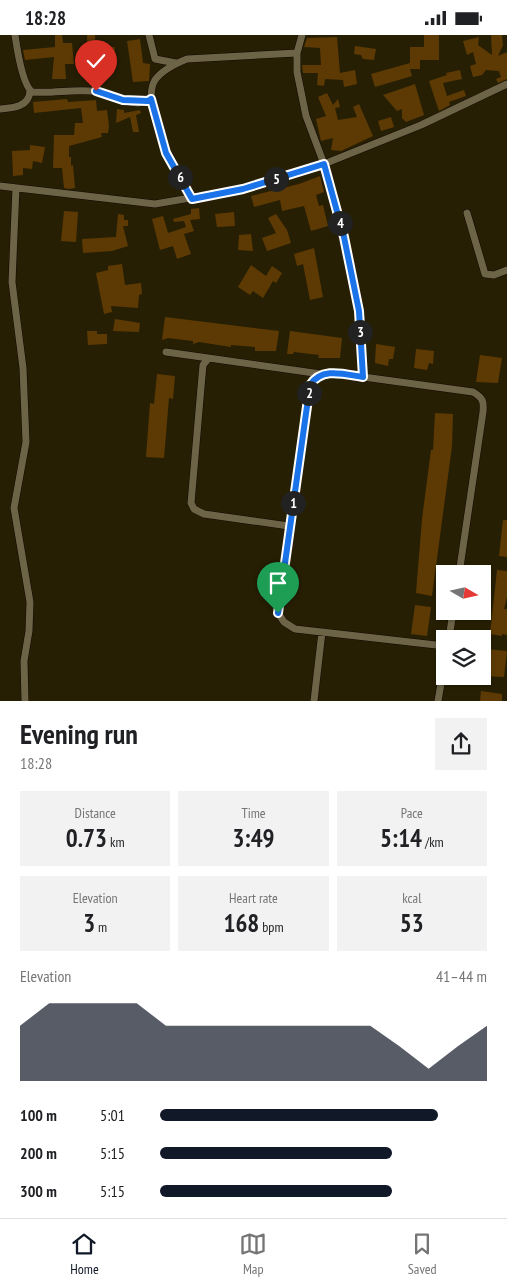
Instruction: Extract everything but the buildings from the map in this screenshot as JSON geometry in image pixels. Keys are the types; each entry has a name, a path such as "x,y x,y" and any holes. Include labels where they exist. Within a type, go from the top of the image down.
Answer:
{"street":[{"path":"0,109 24,104 29,98 30,91 19,56 16,35"},
{"path":"149,35 155,59 176,63"},
{"path":"302,35 297,53 297,72 306,116 324,164 344,237 359,311 363,377"},
{"path":"192,199 166,153 151,99 156,78 176,63 195,58 297,53"},
{"path":"0,186 154,204 243,189 324,164 421,125 507,84"},
{"path":"30,91 37,93 96,91 132,101 148,101 151,99"},
{"path":"16,188 12,282 23,368 26,442 14,508 30,603 29,631 24,661 25,701"},
{"path":"467,213 486,274 494,275 507,270"},
{"path":"166,353 473,392 484,401 460,565"},
{"path":"208,359 203,365 190,503 194,509 204,514 289,526"},
{"path":"322,374 316,377 310,385 278,613 284,622 295,629 436,645"},
{"path":"314,701 322,632"},
{"path":"438,701 441,685"}],"route":[{"path":"96,91 123,100 148,101 151,99 166,153 192,199 243,189 324,164 344,237 359,311 363,377 334,373 322,374 316,377 310,385 278,602 278,613"}]}
